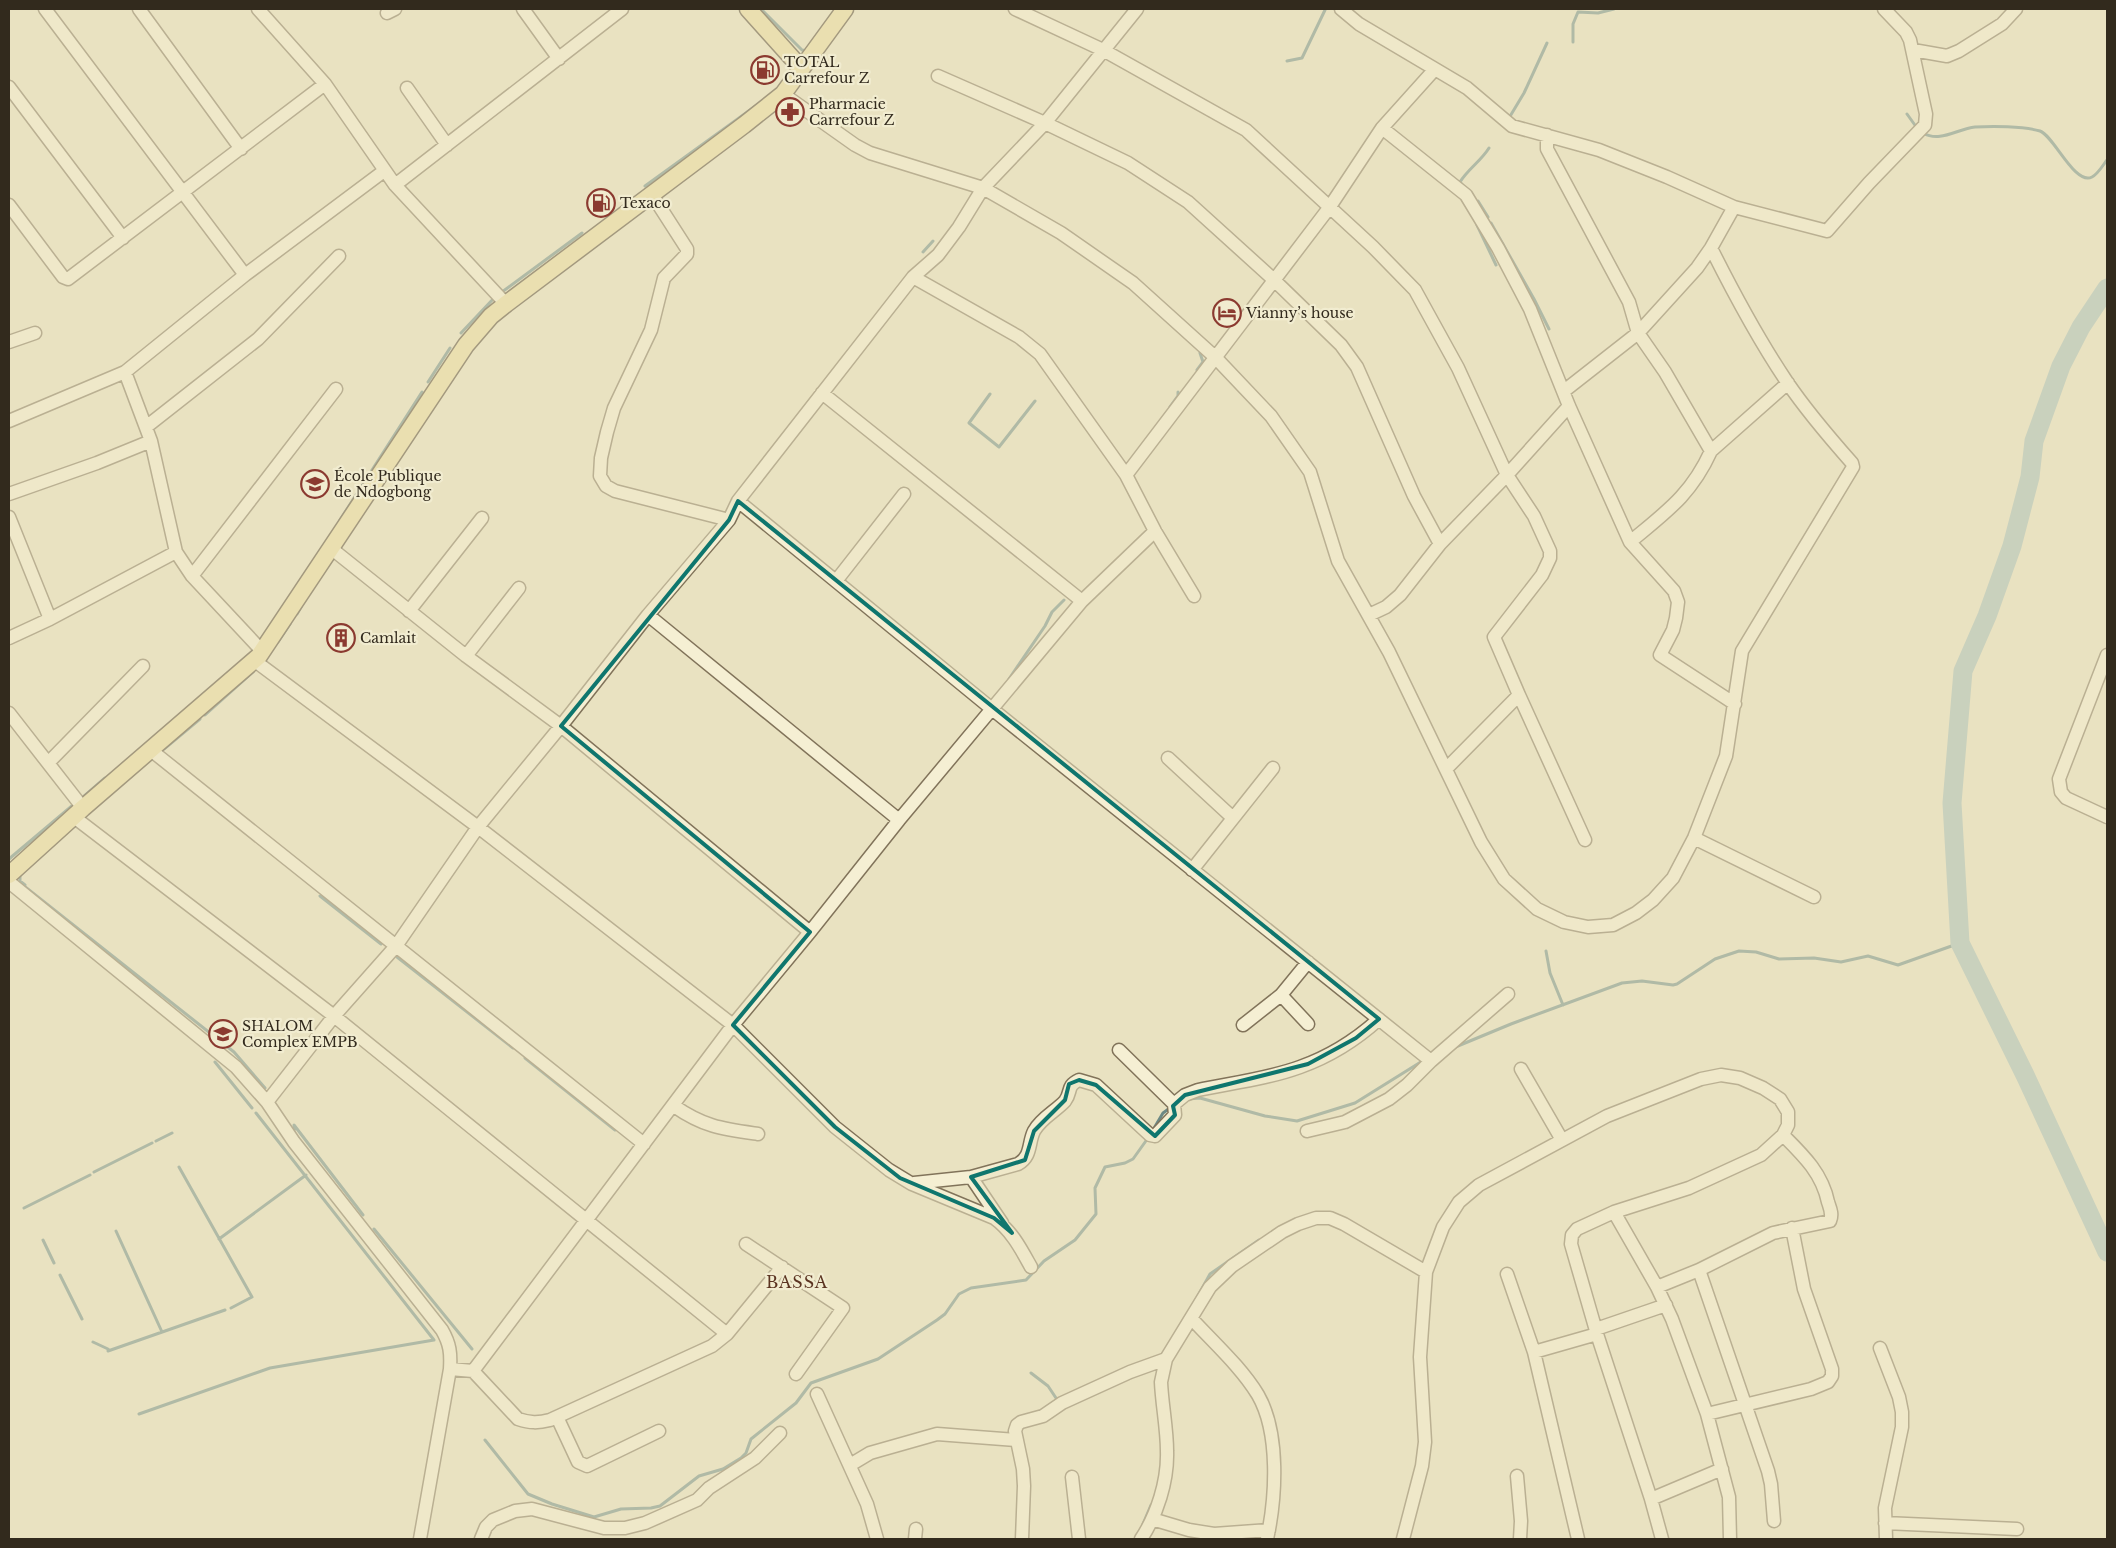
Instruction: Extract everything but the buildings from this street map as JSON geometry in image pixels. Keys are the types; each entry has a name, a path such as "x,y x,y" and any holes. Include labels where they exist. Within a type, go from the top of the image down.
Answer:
{"main road":[{"path":"748,9 801,68"},
{"path":"9,876 78,812 152,751 258,656 332,549 466,345 491,316 651,193 744,126 783,94 844,9"}],"street":[{"path":"45,9 182,193 246,275"},
{"path":"139,9 241,149"},
{"path":"523,9 559,59"},
{"path":"1015,9 1102,50 1246,130 1373,247 1409,284 1422,301 1458,368 1507,475 1534,516 1550,551 1550,558 1542,575 1494,637 1585,840"},
{"path":"267,1102 334,1016 396,946 478,827 561,726 648,615 729,520 738,501 913,277 938,255 959,227 982,188 1045,123 1137,9"},
{"path":"1341,9 1359,24 1467,88 1512,126 1599,150 1637,164 1734,207 1827,231 1924,125 1926,114 1913,50 1906,32 1886,9"},
{"path":"1913,50 1947,56 1959,51 2002,24 2016,9"},
{"path":"395,185 559,59 619,10"},
{"path":"265,11 325,84 395,185 506,304"},
{"path":"1126,475 1329,208 1382,128 1435,69"},
{"path":"938,76 1045,123 1128,163 1181,196 1331,334 1357,367 1414,496 1440,544"},
{"path":"9,205 65,279 123,238 325,84"},
{"path":"9,87 123,238"},
{"path":"407,88 447,146"},
{"path":"783,94 855,145 870,153 982,188 1061,233 1133,283 1215,356 1272,416 1310,472 1338,561 1390,652 1481,842 1504,879 1537,909 1564,922 1588,927 1613,925 1636,913 1654,900 1674,878 1694,838 1726,756 1740,663 1745,646 1853,466 1821,428 1788,383 1739,303 1711,248"},
{"path":"1382,128 1457,186 1473,204 1530,309 1569,406 1630,542 1674,591 1678,602 1672,630 1660,655 1735,704"},
{"path":"1547,135 1547,149 1629,302 1638,333 1664,372 1711,451"},
{"path":"9,421 125,372 246,275 384,171"},
{"path":"651,193 687,249 687,254 664,278 651,330 612,416 601,458 600,476 606,486 614,491 729,520"},
{"path":"1564,391 1638,333 1697,268 1711,248 1734,207"},
{"path":"146,427 258,338 339,256"},
{"path":"913,277 1029,343 1040,354 1126,475 1155,531 1194,596"},
{"path":"9,342 34,333"},
{"path":"125,372 151,441 176,552 192,576 258,656 733,1025 835,1127 888,1170 912,1184 994,1218 1012,1233"},
{"path":"1630,542 1675,504 1700,474 1711,451 1788,383"},
{"path":"192,576 336,389"},
{"path":"822,393 1082,602"},
{"path":"1368,615 1386,607 1400,595 1440,544 1507,475 1569,406"},
{"path":"9,494 97,463 151,441"},
{"path":"836,581 904,494"},
{"path":"738,501 992,710 1431,1060"},
{"path":"9,517 50,619"},
{"path":"409,611 482,518"},
{"path":"474,1372 733,1025 900,820 1082,602 1155,531"},
{"path":"332,549 466,656 561,726 810,932"},
{"path":"9,638 50,619 176,552"},
{"path":"466,656 519,588"},
{"path":"648,615 900,820"},
{"path":"2107,655 2059,779 2061,792 2066,798 2107,817"},
{"path":"48,764 143,666"},
{"path":"1446,769 1519,695"},
{"path":"9,713 48,764 78,812 727,1334"},
{"path":"152,751 644,1144"},
{"path":"1168,758 1233,818"},
{"path":"1192,870 1273,768"},
{"path":"1694,838 1814,897"},
{"path":"9,882 225,1058 267,1102 294,1142 442,1330 452,1352 420,1539"},
{"path":"1243,1025 1281,995 1308,962"},
{"path":"1307,1131 1345,1122 1389,1099 1508,994"},
{"path":"1281,995 1308,1024"},
{"path":"1174,1104 1191,1092 1290,1070 1308,1064 1356,1038 1379,1019"},
{"path":"912,1184 971,1178 1018,1164 1025,1160 1034,1131 1065,1100 1070,1086 1079,1080 1096,1084 1152,1136 1175,1115 1174,1104 1119,1050"},
{"path":"1521,1069 1562,1140"},
{"path":"1403,1539 1422,1466 1425,1442 1420,1357 1426,1272 1443,1227 1459,1202 1479,1185 1607,1116 1701,1079 1721,1075 1740,1078 1763,1088 1780,1099 1788,1112 1788,1125 1783,1135 1761,1155 1747,1163 1688,1188 1614,1212 1577,1229 1572,1235 1571,1244 1596,1332 1651,1498 1662,1539"},
{"path":"674,1106 693,1119 715,1128 758,1134"},
{"path":"1657,1287 1699,1270 1762,1238 1792,1228 1827,1222 1832,1216 1826,1190 1817,1172 1783,1135"},
{"path":"971,1178 1000,1220 1012,1233 1031,1267"},
{"path":"1614,1212 1666,1305 1707,1414 1730,1506 1730,1539"},
{"path":"1140,1539 1152,1519 1164,1480 1168,1453 1161,1382 1166,1359 1210,1287 1232,1266 1282,1232 1316,1218 1330,1218 1344,1224 1426,1272"},
{"path":"1707,1414 1811,1389 1828,1382 1832,1376 1832,1369 1804,1289 1792,1228"},
{"path":"746,1244 843,1308 796,1374"},
{"path":"450,1369 474,1372 518,1419 538,1423 557,1417 712,1346 727,1334 782,1267"},
{"path":"1699,1270 1770,1477 1774,1521"},
{"path":"1507,1274 1534,1352 1578,1539"},
{"path":"1534,1352 1596,1332 1666,1305"},
{"path":"1152,1519 1208,1534 1268,1535 1273,1494 1273,1468 1268,1422 1253,1388 1192,1319"},
{"path":"1880,1348 1899,1397 1902,1412 1902,1427 1887,1494 1886,1539"},
{"path":"1022,1539 1023,1469 1015,1431 1021,1422 1043,1416 1062,1403 1130,1372 1166,1359"},
{"path":"817,1394 850,1465 866,1504 877,1539"},
{"path":"557,1417 578,1462 587,1466 659,1431"},
{"path":"481,1539 486,1527 493,1520 515,1511 532,1509 604,1528 625,1528 645,1523 697,1500 709,1488 755,1458 780,1433"},
{"path":"850,1465 870,1453 937,1434 1016,1440"},
{"path":"1651,1498 1722,1470"},
{"path":"1517,1476 1521,1521 1520,1539"},
{"path":"1072,1477 1079,1539"},
{"path":"1885,1523 2017,1529"}],"highlighted area":[{"path":"738,501 1379,1019 1356,1038 1308,1064 1185,1095 1173,1106 1175,1115 1155,1136 1096,1085 1079,1080 1069,1084 1065,1100 1034,1131 1025,1160 971,1177 1012,1233 994,1218 900,1178 835,1127 733,1025 810,932 561,726 729,520"}],"waterway":[{"path":"761,9 802,50 807,51"},
{"path":"1573,42 1573,24 1578,12 1598,13 1614,9"},
{"path":"1287,61 1302,58 1325,10"},
{"path":"1509,118 1524,93 1547,43"},
{"path":"645,186 757,105"},
{"path":"1907,114 1917,128"},
{"path":"1923,133 1936,137 1968,128 1990,126 2033,129 2046,135 2072,168 2085,178 2094,176 2107,160"},
{"path":"1463,186 1460,182 1489,148"},
{"path":"1478,201 1488,217"},
{"path":"1491,223 1549,329"},
{"path":"1477,225 1496,265"},
{"path":"502,292 582,233"},
{"path":"923,252 933,241"},
{"path":"2107,288 2081,327 2061,366 2034,441 2030,477 2012,546 1987,616 1963,671 1952,803 1960,943 2025,1075 2107,1252"},
{"path":"461,333 495,297"},
{"path":"428,382 450,348"},
{"path":"1197,370 1203,362 1200,353"},
{"path":"340,520 422,392"},
{"path":"1170,407 1178,396 1178,392"},
{"path":"990,394 969,423 999,447 1035,401"},
{"path":"1009,679 1045,626 1052,612 1064,600"},
{"path":"297,614 301,607"},
{"path":"278,642 290,624"},
{"path":"205,715 253,672"},
{"path":"164,749 200,719"},
{"path":"82,798 105,778"},
{"path":"9,859 73,805"},
{"path":"20,873 20,881 25,885"},
{"path":"24,886 234,1052 265,1088"},
{"path":"320,896 381,944"},
{"path":"1453,1048 1511,1024 1622,983 1642,981 1677,984 1715,959 1739,951 1756,952 1779,959 1814,958 1841,962 1868,956 1898,965 1960,943"},
{"path":"1546,951 1550,973 1563,1005"},
{"path":"397,957 513,1048"},
{"path":"525,1058 615,1130"},
{"path":"1188,1099 1200,1098 1265,1116 1297,1121 1355,1103 1424,1060"},
{"path":"215,1062 252,1108"},
{"path":"1153,1130 1163,1113 1170,1108"},
{"path":"139,1414 270,1368 434,1340 256,1113"},
{"path":"294,1134 294,1125 363,1215"},
{"path":"156,1141 172,1133"},
{"path":"485,1440 528,1494 552,1504 594,1517 621,1509 660,1506 699,1476 723,1469 741,1458 746,1453 751,1439 796,1403 811,1383 878,1359 945,1314 959,1294 971,1288 1026,1280 1044,1261 1075,1240 1096,1214 1095,1188 1105,1167 1125,1163 1133,1159 1148,1138"},
{"path":"94,1172 152,1143"},
{"path":"179,1167 252,1297 231,1308"},
{"path":"24,1208 90,1175"},
{"path":"219,1239 306,1175"},
{"path":"374,1229 472,1349"},
{"path":"116,1231 162,1332"},
{"path":"43,1240 54,1263"},
{"path":"1194,1303 1210,1274 1259,1240"},
{"path":"60,1275 82,1319"},
{"path":"108,1351 225,1310"},
{"path":"93,1342 108,1349"},
{"path":"1031,1373 1048,1386 1058,1401"},
{"path":"1143,1524 1151,1505"}],"place":[{"name":"TOTAL Carrefour Z","path":"765,70"},
{"name":"Pharmacie Carrefour Z","path":"790,112"},
{"name":"Texaco","path":"601,203"},
{"name":"Vianny’s house","path":"1227,313"},
{"name":"École Publique de Ndogbong","path":"315,484"},
{"name":"Camlait","path":"341,638"},
{"name":"SHALOM Complex EMPB","path":"223,1034"}],"district":[{"name":"BASSA","path":"797,1282"}]}
